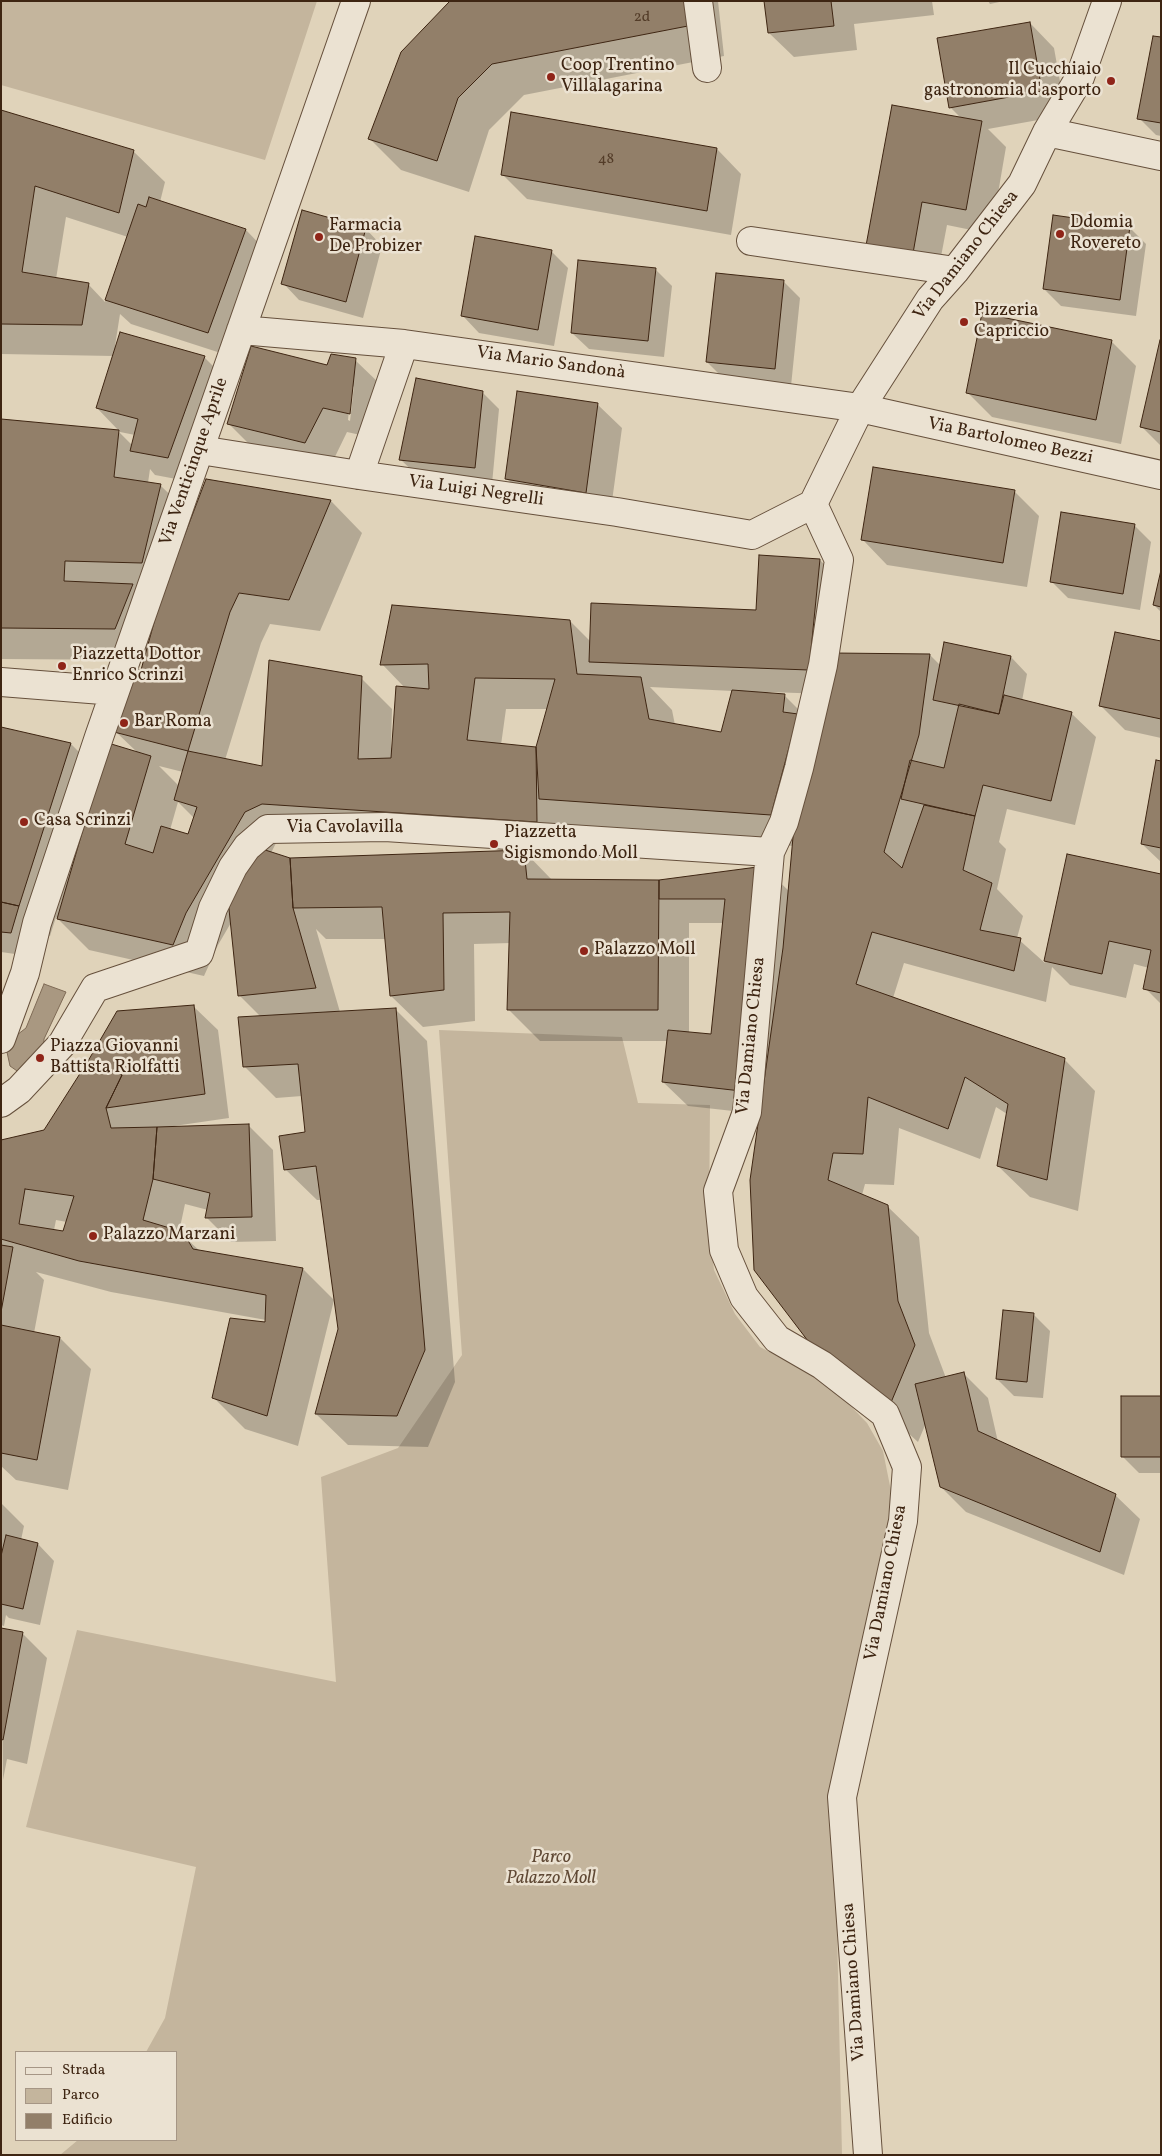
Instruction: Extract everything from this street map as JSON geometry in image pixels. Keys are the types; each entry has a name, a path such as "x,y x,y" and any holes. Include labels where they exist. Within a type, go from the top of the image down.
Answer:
{"street":[{"name":"Via Venticinque Aprile","path":"1,1039 25,973 37,923 115,691 356,1"},
{"path":"698,1 707,68"},
{"name":"Via Damiano Chiesa","path":"868,2155 842,1797 903,1521 907,1467 885,1414 822,1365 777,1339 744,1297 724,1250 718,1191 747,1112 770,852 784,822 801,759 823,665 839,560 813,504 860,408 930,299 955,271 1022,184 1047,132 1080,77 1107,1"},
{"path":"1047,132 1161,156"},
{"path":"751,241 955,271"},
{"name":"Via Mario Sandonà","path":"241,330 404,344 860,408"},
{"path":"359,476 404,344"},
{"name":"Via Bartolomeo Bezzi","path":"860,408 1161,475"},
{"name":"Via Luigi Negrelli","path":"200,450 359,476 617,512 752,535 813,504"},
{"path":"1,682 115,691"},
{"name":"Via Cavolavilla","path":"1,1103 19,1090 62,1044 95,988 199,953 212,908 233,867 247,847 268,829 385,827 770,852"}],"green space":[{"path":"1,1 317,1 265,160 1,85"},
{"name":"Parco Palazzo Moll","path":"439,1030 622,1037 638,1103 710,1105 709,1225 714,1270 735,1314 760,1347 813,1374 841,1396 867,1423 883,1451 891,1491 886,1541 835,1840 842,2155 60,2155 77,2141 178,2141 178,2051 147,2051 165,2018 196,1867 26,1827 77,1630 336,1682 321,1477 398,1448 462,1355"}],"shaded area":[{"path":"44,984 66,992 44,1039 43,1059 20,1073 10,1066 7,1052 13,1038 26,1028"}],"building":[{"path":"450,1 690,1 693,25 492,64 458,98 437,161 368,139 401,52"},
{"path":"764,1 831,1 834,26 768,33"},
{"path":"1030,22 1042,91 949,108 937,38"},
{"path":"1153,36 1161,37 1161,123 1137,119"},
{"path":"892,105 982,121 966,210 922,202 912,259 865,251"},
{"path":"1,110 134,150 119,213 35,186 22,272 89,283 82,325 1,324"},
{"path":"511,112 717,148 707,211 501,175"},
{"path":"149,197 246,229 208,333 105,300 138,204 146,207"},
{"path":"302,210 366,228 346,302 281,284"},
{"path":"1053,215 1130,226 1120,300 1043,289"},
{"path":"475,236 552,250 538,330 461,316"},
{"path":"578,260 656,268 648,341 571,333"},
{"path":"716,273 784,280 775,369 706,362"},
{"path":"982,313 1112,340 1096,420 966,393"},
{"path":"120,332 205,356 168,458 130,451 138,419 96,408"},
{"path":"1161,340 1161,432 1140,427"},
{"path":"251,346 327,365 331,354 356,358 350,414 323,408 305,443 227,424"},
{"path":"416,378 483,391 475,468 399,460"},
{"path":"517,391 598,403 586,493 505,479"},
{"path":"1,419 119,430 114,477 161,484 142,563 65,561 64,581 133,584 115,629 1,628"},
{"path":"873,467 1015,490 1003,563 861,540"},
{"path":"206,479 331,500 289,600 239,593 230,612 188,751 114,732 133,669 141,670 161,597"},
{"path":"1061,512 1135,524 1123,594 1050,582"},
{"path":"759,555 820,559 809,670 589,662 591,603 756,610"},
{"path":"1161,570 1161,607 1153,605"},
{"path":"392,605 570,620 577,674 641,677 649,719 721,732 732,690 785,694 783,712 798,714 771,815 539,799 536,747 537,822 262,804 245,812 186,913 173,945 57,919 108,743 151,756 125,844 153,853 161,826 188,834 197,807 174,800 188,751 262,766 269,660 362,676 358,759 391,758 396,686 429,689 428,664 380,665","holes":["475,678 555,679 536,747 467,740"]},
{"path":"1115,632 1161,641 1161,719 1099,706"},
{"path":"944,642 1011,656 999,714 933,700"},
{"path":"832,653 930,654 919,735 884,852 902,868 924,805 975,816 963,870 992,883 980,930 1021,938 1014,971 872,932 856,984 1065,1058 1047,1180 997,1166 1008,1104 965,1077 948,1129 868,1097 863,1154 833,1153 828,1180 888,1205 898,1301 915,1345 887,1412 808,1341 754,1270 750,1180 783,948 793,837 815,745"},
{"path":"1004,695 1072,712 1051,801 983,785 975,816 901,799 910,760 944,768 959,704 999,714"},
{"name":"Casa Scrinzi","path":"1,727 71,743 19,906 1,902"},
{"path":"1156,760 1161,761 1161,848 1141,844"},
{"path":"259,848 290,858 293,908 316,988 238,996 227,890"},
{"name":"Palazzo Moll","path":"524,850 527,879 659,880 658,1010 507,1010 510,912 443,913 444,990 390,996 382,907 293,908 290,858"},
{"path":"1067,854 1161,874 1161,993 1143,989 1151,950 1109,941 1102,974 1044,961"},
{"path":"765,866 741,1091 662,1082 668,1030 711,1034 725,899 659,899 659,880"},
{"path":"1,902 19,906 11,933 1,932"},
{"path":"194,1005 205,1094 106,1108 122,1075 88,1061 117,1011"},
{"path":"396,1008 425,1350 397,1416 315,1414 338,1329 316,1166 284,1170 279,1136 305,1132 298,1064 243,1067 238,1017"},
{"name":"Palazzo Marzani","path":"88,1061 122,1075 106,1108 111,1128 157,1127 153,1179 143,1220 183,1232 193,1249 303,1268 267,1416 212,1398 230,1318 265,1322 266,1295 79,1261 1,1239 1,1140 44,1130","holes":["25,1189 74,1196 63,1231 19,1224"]},
{"path":"249,1124 252,1217 205,1218 210,1193 153,1179 157,1127"},
{"path":"1,1245 13,1247 1,1312"},
{"path":"1003,1310 1034,1313 1027,1382 996,1379"},
{"path":"1,1325 60,1337 37,1460 1,1453"},
{"path":"964,1372 978,1431 1116,1494 1100,1552 940,1487 915,1384"},
{"path":"1121,1396 1161,1396 1161,1457 1121,1457"},
{"path":"6,1535 38,1543 23,1609 1,1604 1,1556"},
{"path":"1,1628 23,1632 3,1740 1,1739"}],"place":[{"name":"Coop Trentino Villalagarina","path":"551,77"},
{"name":"Il Cucchiaio gastronomia d'asporto","path":"1111,81"},
{"name":"Ddomia Rovereto","path":"1060,234"},
{"name":"Farmacia De Probizer","path":"319,237"},
{"name":"Pizzeria Capriccio","path":"964,322"},
{"name":"Piazzetta Dottor Enrico Scrinzi","path":"62,666"},
{"name":"Bar Roma","path":"124,723"},
{"name":"Casa Scrinzi","path":"24,822"},
{"name":"Piazzetta Sigismondo Moll","path":"494,844"},
{"name":"Palazzo Moll","path":"584,951"},
{"name":"Piazza Giovanni Battista Riolfatti","path":"40,1058"},
{"name":"Palazzo Marzani","path":"93,1236"}]}
